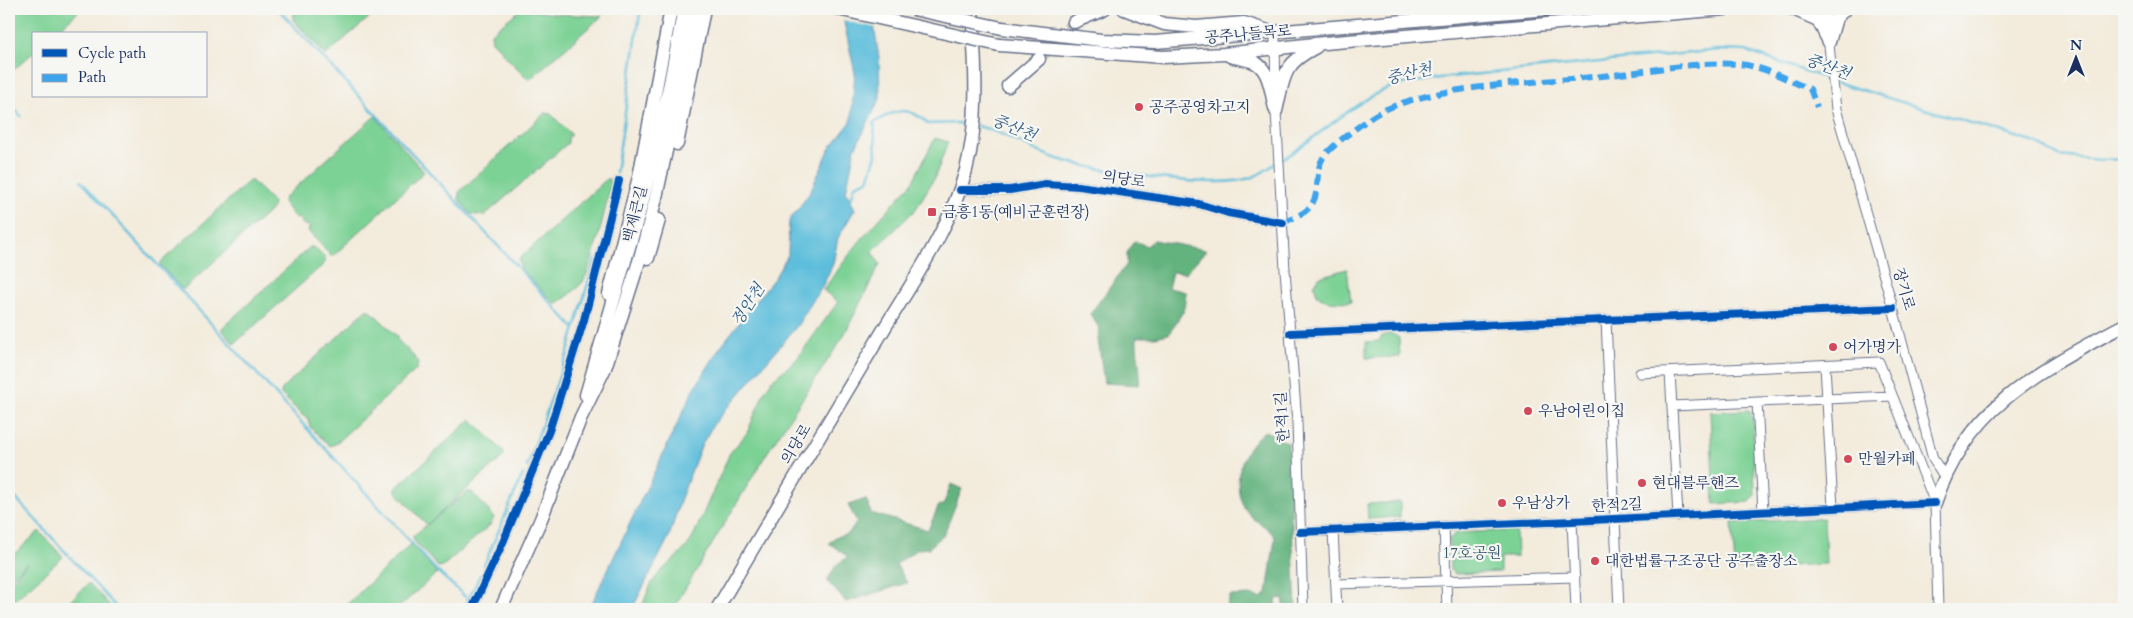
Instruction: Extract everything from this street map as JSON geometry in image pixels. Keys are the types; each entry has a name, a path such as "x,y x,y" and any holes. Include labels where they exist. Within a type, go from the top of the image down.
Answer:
{"main road":[{"path":"611,327 611,279 639,177 671,9"},
{"name":"공주나들목로","path":"838,9 999,45 1164,57 1224,54 1324,43 1725,9"},
{"name":"공주나들목로","path":"913,9 1002,28 1101,40 1155,42 1548,9"},
{"name":"의당로","path":"717,609 907,290 948,218 960,190 972,139 976,97 972,9"},
{"path":"1074,22 1105,9"},
{"path":"1124,9 1164,24 1196,27 1244,23 1275,33"},
{"path":"1793,9 1818,20 1829,46"},
{"path":"1829,46 1836,18 1845,9"},
{"name":"백제큰길","path":"500,609 541,519 581,417 605,368 611,327 640,258 655,202 694,10"},
{"path":"1276,111 1284,74 1289,65 1305,53 1324,43"},
{"path":"1224,54 1253,61 1262,68 1267,77 1276,111"},
{"path":"1008,86 1039,59"},
{"path":"1935,503 1944,476 1978,426 2007,396 2056,362 2124,325"}],"street":[{"path":"1825,9 1829,46"},
{"name":"한적1길","path":"1275,33 1276,111 1282,223 1297,422 1304,609"},
{"name":"장기로","path":"1829,46 1836,109 1893,308 1933,458 1944,476"},
{"path":"472,609 504,540 549,431 584,320 619,181"},
{"name":"의당로","path":"960,190 1010,190 1045,184 1079,186 1198,204 1228,213 1282,223"},
{"path":"1290,333 1893,308"},
{"name":"한적2길","path":"1606,320 1620,609"},
{"path":"1640,373 1879,362 1935,503 1938,609"},
{"path":"1825,365 1833,508"},
{"path":"1670,372 1678,516"},
{"path":"1672,406 1892,396"},
{"path":"1757,402 1763,511"},
{"name":"한적2길","path":"1300,532 1935,503"},
{"name":"한적2길","path":"1572,521 1576,609"},
{"path":"1444,526 1447,609"},
{"path":"1333,531 1337,609"},
{"path":"1336,584 1575,577"}],"green space":[{"path":"9,9 81,9 56,32 32,32 32,54 9,74"},
{"path":"299,9 379,9 326,55 293,20 294,13"},
{"path":"521,9 556,14 602,16 529,80 492,41 491,33"},
{"path":"545,113 551,114 571,134 568,138 568,143 484,216 471,214 459,200 459,192"},
{"path":"375,116 424,172 332,257 308,231 310,226 304,225 297,217 295,218 283,202 284,198"},
{"path":"935,138 948,142 935,177 916,209 872,252 880,264 843,337 767,453 673,609 641,609 654,580 692,539 730,453 747,433 764,393 772,380 796,360 838,302 823,290 859,242 912,183"},
{"path":"608,178 611,183 595,251 586,276 576,289 555,304 521,269 519,259"},
{"path":"249,181 252,181 273,202 273,208 184,289 181,288 160,265 161,262"},
{"path":"1154,240 1206,250 1186,273 1172,272 1168,288 1186,292 1184,310 1169,334 1155,337 1137,337 1139,385 1104,383 1098,339 1100,329 1090,314 1127,264 1127,253 1134,241 1147,246"},
{"path":"310,247 313,247 325,257 325,263 234,344 221,329"},
{"path":"1347,269 1351,302 1327,301 1317,295 1314,285 1319,277"},
{"path":"366,310 370,310 397,336 397,339 418,361 417,369 335,444 330,446 310,427 308,418 303,416 281,394 282,389"},
{"path":"1391,333 1399,338 1400,357 1366,358 1366,342 1379,341 1382,336"},
{"path":"1749,410 1753,418 1755,496 1750,502 1714,504 1710,412"},
{"path":"471,419 503,451 504,456 428,524 425,523 396,492 396,488"},
{"path":"1265,431 1288,443 1296,609 1285,609 1283,598 1276,599 1277,609 1226,609 1230,596 1250,595 1261,598 1267,593 1275,538 1270,531 1249,514 1239,493 1238,482 1243,458 1256,438"},
{"path":"951,484 962,489 944,534 929,548 918,549 896,564 907,583 846,602 827,581 836,565 848,557 829,543 835,537 848,534 857,522 848,505 866,499 871,513 928,530 939,505 943,506"},
{"path":"467,492 472,492 494,517 491,524 443,566 438,567 414,541 413,536"},
{"path":"1400,502 1400,517 1368,519 1367,504"},
{"path":"1824,518 1826,564 1735,569 1732,523"},
{"name":"17호공원","path":"1516,530 1517,557 1500,557 1500,572 1455,574 1450,570 1449,539 1456,533"},
{"path":"39,531 63,557 9,605 9,584 28,562 9,580 9,559"},
{"path":"411,544 437,573 397,609 342,609"},
{"path":"89,583 113,609 62,609"}],"water":[{"path":"841,9 873,18 879,58 880,99 855,148 846,192 855,209 838,238 833,264 824,283 797,326 713,425 701,446 681,498 669,537 632,609 589,609 693,391 721,346 775,277 788,255 789,221 809,194 830,148 851,122 855,73"}],"pier":[{"path":"838,9 874,9 877,28 840,20"}],"waterway":[{"path":"278,9 575,329"},
{"path":"616,173 640,13"},
{"name":"중산천","path":"1281,160 1366,99 1394,86 1440,78 1719,50 1746,51 1831,80"},
{"name":"중산천","path":"1836,82 2036,143 2059,156 2100,160 2124,159"},
{"path":"9,103 21,116"},
{"name":"중산천","path":"850,203 855,185 868,180 876,155 874,123 895,112 902,111 914,114 928,124 958,123 969,125"},
{"name":"중산천","path":"977,126 1058,159 1100,169 1157,178 1186,181 1236,181 1256,176 1276,163"},
{"path":"81,181 438,572 469,600"},
{"path":"527,467 568,352 595,259"},
{"path":"484,565 523,474"},
{"path":"9,491 118,609"},
{"path":"464,609 480,575"}],"tunnel":[{"path":"1043,55 1074,22"}],"marked path":[{"path":"1283,223 1309,208 1316,196 1321,161 1346,136 1369,119 1390,107 1448,92 1515,83 1721,63 1757,67 1810,89 1817,107"}],"cycle path":[{"path":"472,609 504,540 549,431 584,320 619,181"},
{"path":"960,190 1010,190 1045,184 1079,186 1199,204 1228,213 1283,223"},
{"path":"1290,333 1893,308"},
{"path":"1300,532 1935,503"}],"place":[{"name":"공주공영차고지","path":"1139,107"},
{"name":"금흥1동(예비군훈련장)","path":"932,212"},
{"name":"어가명가","path":"1833,347"},
{"name":"우남어린이집","path":"1528,411"},
{"name":"만월카페","path":"1848,459"},
{"name":"현대블루핸즈","path":"1642,483"},
{"name":"우남상가","path":"1502,503"},
{"name":"대한법률구조공단 공주출장소","path":"1595,561"}],"water label":[{"name":"정안천","path":"748,305"}]}
